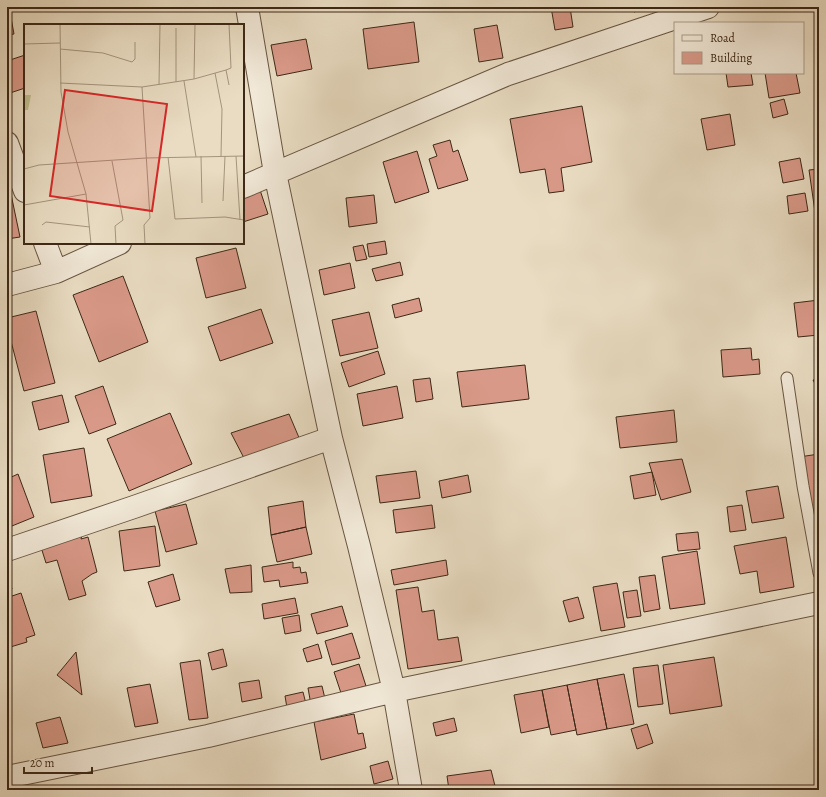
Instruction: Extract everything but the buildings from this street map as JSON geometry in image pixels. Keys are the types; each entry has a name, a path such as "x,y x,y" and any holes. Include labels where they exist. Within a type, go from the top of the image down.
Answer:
{"street":[{"path":"247,7 275,173 331,438 394,691 411,790"},
{"path":"244,187 508,74 708,7"},
{"path":"7,143 24,188"},
{"path":"45,244 56,272"},
{"path":"7,285 56,272 118,244"},
{"path":"7,550 331,438"},
{"path":"7,777 208,736 394,691 819,603"}],"lane":[{"path":"787,378 803,486 819,573"}]}
